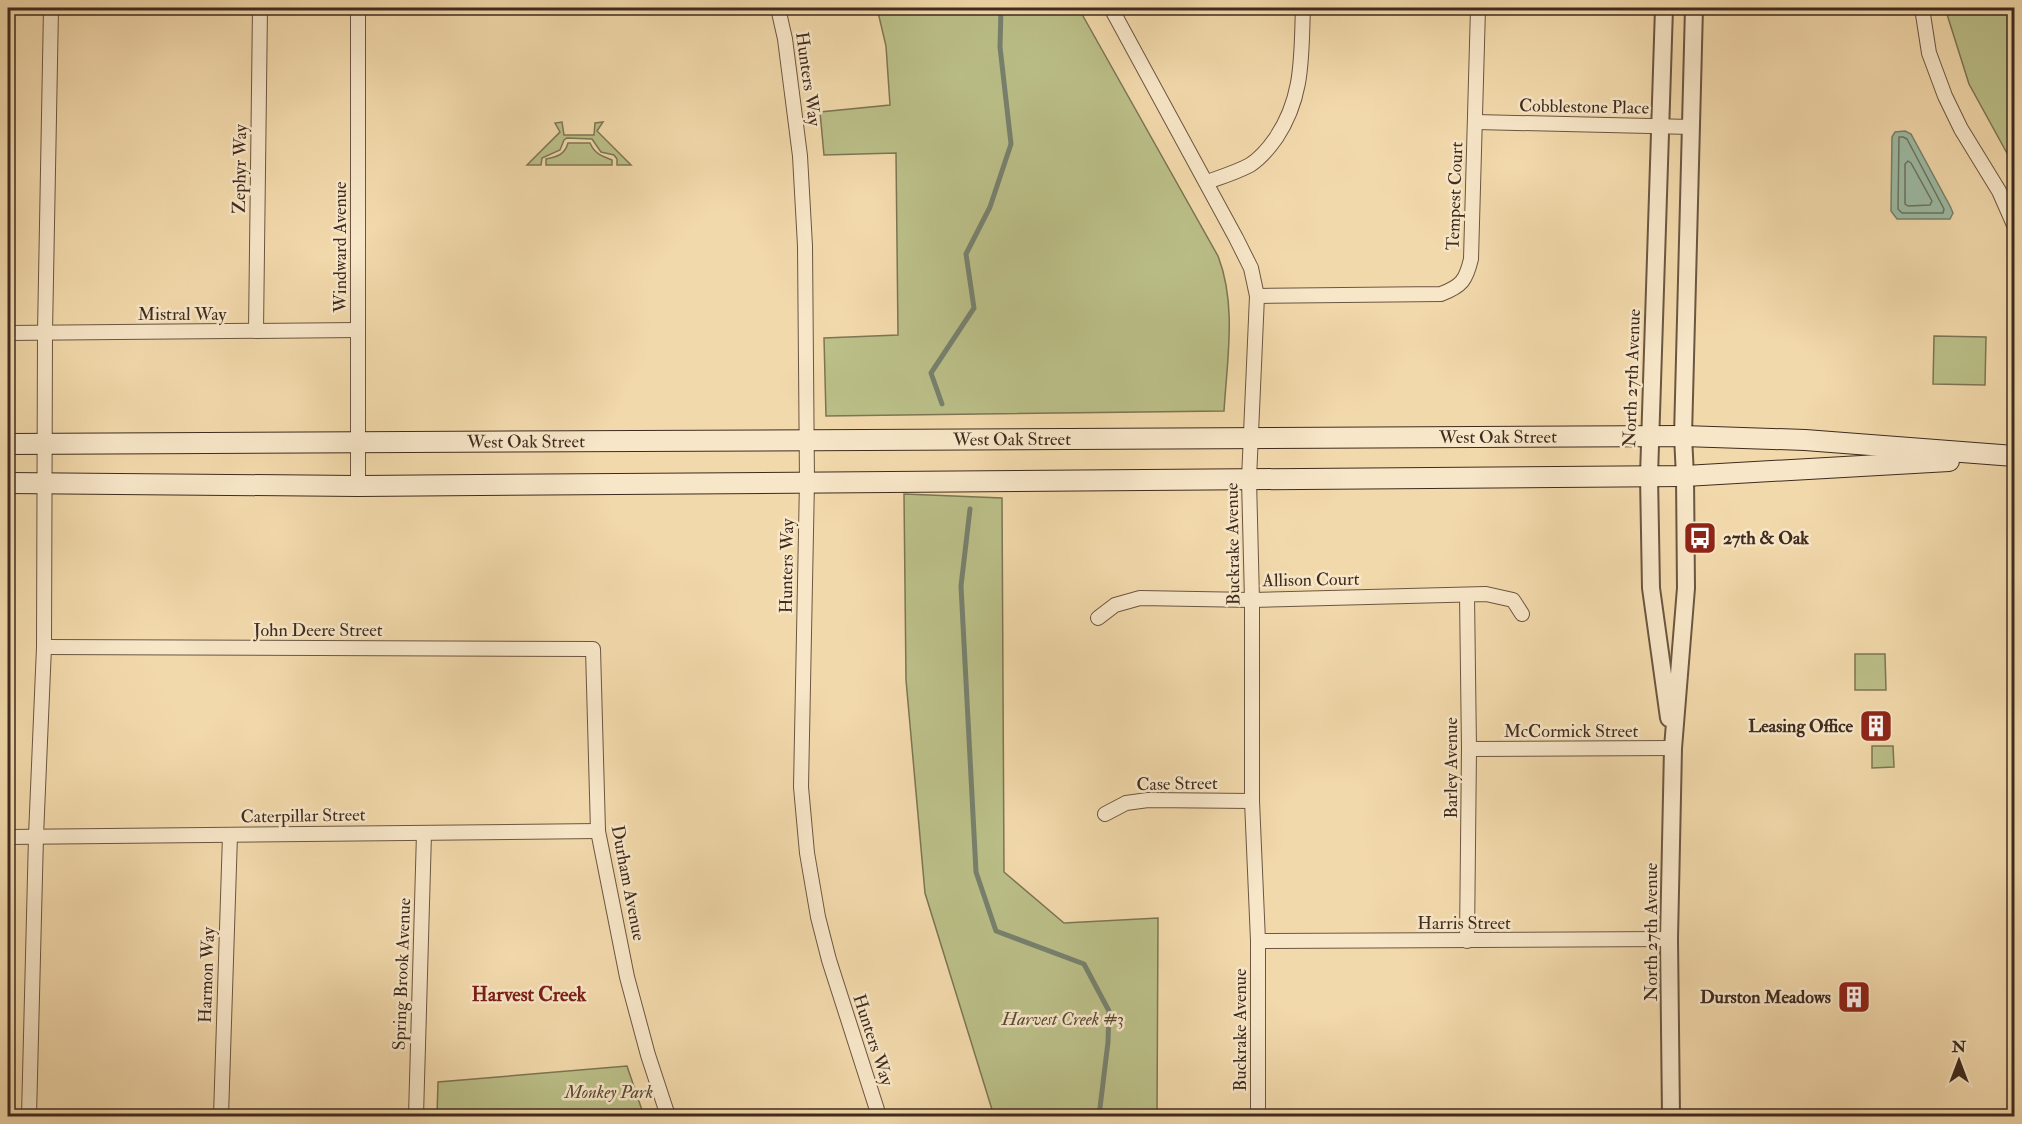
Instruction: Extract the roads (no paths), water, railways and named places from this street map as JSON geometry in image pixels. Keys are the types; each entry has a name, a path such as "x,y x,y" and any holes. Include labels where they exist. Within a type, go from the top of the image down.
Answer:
{"main road":[{"name":"West Oak Street","path":"8,444 1683,436 1805,440 2014,457"},
{"name":"West Oak Street","path":"8,483 358,486 1685,476 2014,457"}],"street":[{"path":"28,1116 44,647 45,333 51,8"},
{"name":"Zephyr Way","path":"256,331 260,8"},
{"name":"Windward Avenue","path":"358,8 358,486"},
{"name":"Hunters Way","path":"778,8 785,39 803,189 805,246 807,481 801,787 807,854 816,907 829,960 879,1116"},
{"name":"Buckrake Avenue","path":"1111,8 1251,268 1257,296 1249,479 1252,600 1252,801 1258,941 1258,1116"},
{"path":"1206,182 1251,164 1267,151 1292,112 1301,62 1303,8"},
{"name":"Tempest Court","path":"1257,296 1441,294 1458,288 1468,273 1471,259 1478,8"},
{"name":"North 27th Avenue","path":"1664,8 1649,476 1651,588 1673,748"},
{"name":"North 27th Avenue","path":"1671,1116 1669,939 1673,748 1686,588 1683,436 1694,8"},
{"path":"1922,8 1929,53 1945,96 1961,129 2000,191 2014,225"},
{"name":"Cobblestone Place","path":"1476,122 1691,127"},
{"name":"Mistral Way","path":"8,333 358,330"},
{"name":"Barley Avenue","path":"1467,595 1469,749 1467,941"},
{"name":"Allison Court","path":"1098,618 1115,605 1140,598 1252,600 1495,595 1514,600 1522,614"},
{"name":"John Deere Street","path":"44,647 593,649"},
{"name":"Durham Avenue","path":"593,649 598,831 627,977 648,1055 668,1116"},
{"name":"McCormick Street","path":"1469,749 1673,748"},
{"name":"Case Street","path":"1105,814 1126,803 1148,800 1252,801"},
{"name":"Caterpillar Street","path":"8,837 598,831"},
{"name":"Spring Brook Avenue","path":"416,1116 424,833"},
{"name":"Harmon Way","path":"221,1116 230,834"},
{"name":"Harris Street","path":"1258,941 1669,939"}],"water":[{"path":"1905,131 1911,134 1950,206 1953,213 1950,219 1897,219 1891,211 1892,137 1895,132"}],"waterway":[{"path":"942,404 931,373 974,308 966,254 990,207 1011,144 1000,47 1001,8"},
{"path":"970,509 961,586 976,872 996,931 1084,964 1109,1011 1108,1042 1099,1116"}],"place":[{"name":"27th & Oak","path":"1700,538"},
{"name":"Leasing Office","path":"1876,726"},
{"name":"Durston Meadows","path":"1854,997"}],"district":[{"name":"Harvest Creek","path":"529,994"}],"park label":[{"name":"Harvest Creek #3","path":"1063,1019"},
{"name":"Monkey Park","path":"609,1092"}]}
